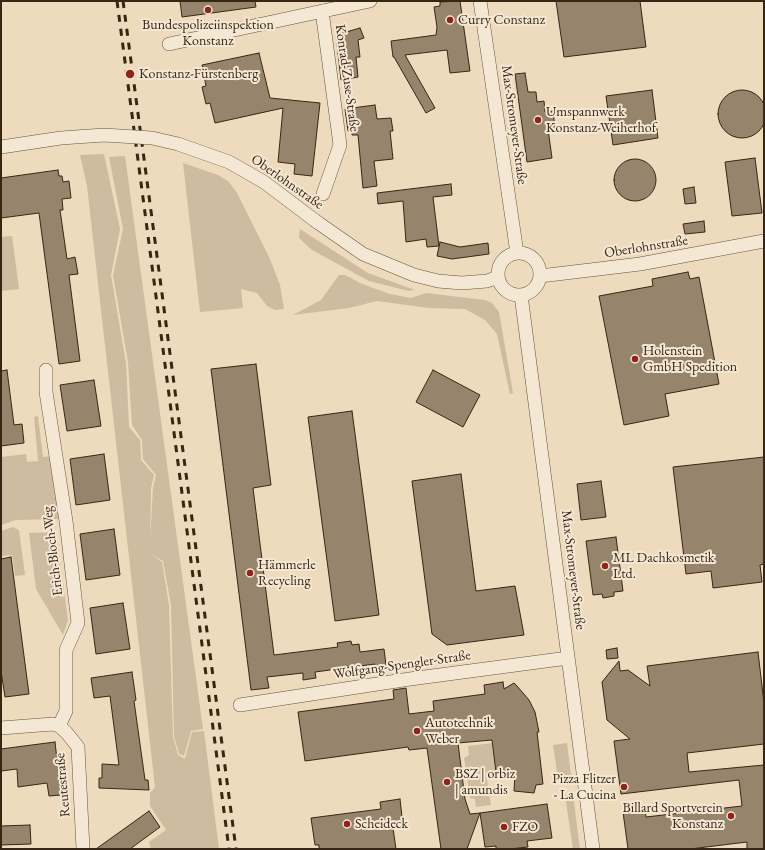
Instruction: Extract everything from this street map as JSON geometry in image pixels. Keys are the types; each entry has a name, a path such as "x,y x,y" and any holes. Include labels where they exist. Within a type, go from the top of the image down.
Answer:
{"street":[{"name":"Konrad-Zuse-Straße","path":"169,44 370,1"},
{"name":"Max-Stromeyer-Straße","path":"480,1 517,253"},
{"name":"Konrad-Zuse-Straße","path":"322,11 340,146 323,194"},
{"name":"Oberlohnstraße","path":"1,147 62,138 104,135 152,138 178,144 229,162 264,182 363,254 414,275 438,281 462,283 486,281 498,278"},
{"name":"Oberlohnstraße","path":"540,276 640,264 761,241"},
{"path":"517,253 523,254 538,264 540,276 536,287 532,291 521,295 506,291 498,278 502,261 517,253"},
{"name":"Max-Stromeyer-Straße","path":"521,295 594,849"},
{"name":"Erich-Bloch-Weg","path":"46,370 46,392 66,521 78,623 66,650 66,711 59,726"},
{"name":"Wolfgang-Spengler-Straße","path":"240,705 410,679 568,658"},
{"path":"1,728 53,724 59,726"},
{"name":"Reutestraße","path":"59,726 78,747 83,849"}],"shaded area":[{"path":"104,154 120,229 111,275 126,363 129,427 140,440 141,460 154,475 151,488 150,539 153,488 156,475 143,459 142,440 132,425 128,362 113,275 123,229 109,157 125,156 203,729 191,731 184,756 179,754 174,736 171,605 163,561 150,553 162,562 169,605 173,737 178,755 185,759 192,732 204,731 219,849 151,849 149,842 166,830 150,806 150,793 155,787 87,186 80,155"},
{"path":"183,163 218,175 229,182 237,193 270,259 280,285 284,309 275,310 267,306 257,293 241,289 243,308 200,312"},
{"path":"300,229 368,273 415,290 409,291 369,281 312,250 299,238"},
{"path":"12,236 19,289 1,291 1,237"},
{"path":"339,275 345,275 362,284 390,294 411,298 426,293 485,300 492,303 499,312 513,393 510,394 497,334 485,320 465,309 429,308 377,301 349,308 293,315 321,300"},
{"path":"38,416 43,457 51,456 59,519 16,520 1,525 1,457 26,454 27,462 38,461 34,417"},
{"path":"13,527 19,530 25,575 15,576 12,555 1,556 1,531"},
{"path":"56,532 68,620 63,635 36,589 29,533"},
{"path":"492,743 496,772 486,774 491,805 476,807 475,799 470,798 464,758 469,755 468,746"},
{"path":"567,743 572,783 559,785 553,745"},
{"path":"565,795 573,795 580,849 573,849"}],"building":[{"name":"Bundespolizeiinspektion Konstanz","path":"180,1 255,1 256,7 182,17"},
{"path":"460,1 470,71 450,73 447,50 405,55 435,108 426,113 393,57 391,41 436,35 437,27 434,7 440,6 440,2"},
{"path":"556,1 640,1 646,47 564,57"},
{"path":"360,28 364,38 358,40 360,57 356,57 358,77 341,80 336,35"},
{"path":"259,53 270,98 320,103 312,176 294,174 295,164 278,162 283,108 215,123 210,103 206,104 202,87 206,86 202,65"},
{"name":"Umspannwerk Konstanz-Weiherhof","path":"525,73 528,92 536,92 537,102 544,101 545,112 553,111 555,128 548,129 552,158 527,162 515,74"},
{"path":"652,90 658,138 613,145 606,96"},
{"path":"737,90 747,90 759,97 766,109 766,119 759,131 747,138 737,138 729,134 722,127 718,119 718,109 722,101 729,94"},
{"path":"375,105 377,119 391,118 393,131 390,131 393,159 374,161 377,186 363,188 358,135 352,135 352,130 348,131 345,109"},
{"path":"755,158 762,213 732,216 725,162"},
{"path":"631,159 639,159 647,162 653,168 656,180 653,192 647,198 639,201 631,201 623,198 617,192 614,184 614,176 617,168 623,162"},
{"path":"58,170 59,176 62,176 63,182 69,181 71,198 62,199 63,210 60,210 67,259 75,257 78,274 69,275 80,361 59,364 39,213 1,218 1,178"},
{"path":"451,184 452,195 433,197 439,246 427,247 426,239 406,242 403,201 378,204 377,193"},
{"path":"694,187 696,203 685,204 683,189"},
{"path":"704,221 705,232 685,234 683,224"},
{"path":"440,242 460,247 488,243 489,254 452,259 437,256"},
{"path":"688,272 690,279 699,277 719,384 665,394 669,416 624,425 599,296 653,286 652,279"},
{"path":"256,364 271,485 253,488 274,655 338,647 337,643 351,641 352,645 359,644 360,652 384,649 386,665 375,667 375,664 315,672 316,678 303,680 303,673 267,677 269,688 251,690 211,369"},
{"path":"7,370 14,425 22,424 24,443 1,446 1,371"},
{"path":"433,370 480,395 463,427 416,402"},
{"path":"94,380 101,426 67,431 60,385"},
{"path":"352,411 379,615 335,621 308,417"},
{"path":"104,454 110,500 76,505 70,459"},
{"path":"764,457 764,564 760,565 762,582 713,588 711,571 686,574 673,467"},
{"path":"461,474 476,591 515,586 524,635 447,645 432,634 412,481"},
{"path":"601,481 606,517 581,520 577,484"},
{"path":"114,529 120,575 86,580 80,534"},
{"name":"ML Dachkosmetik Ltd.","path":"616,537 623,591 614,592 614,596 603,598 602,594 593,595 586,541"},
{"path":"11,557 29,694 5,697 1,671 1,559"},
{"path":"123,603 130,649 96,654 90,608"},
{"path":"617,648 618,658 607,659 606,650"},
{"path":"758,652 764,703 764,744 687,753 689,772 764,765 764,849 747,849 747,842 690,849 628,849 623,812 645,809 646,817 742,806 739,780 621,794 614,741 630,739 607,720 602,682 619,661 620,671 628,670 650,686 647,666"},
{"path":"132,672 136,700 134,701 145,780 148,780 149,790 99,788 99,778 102,778 102,764 119,765 110,696 94,698 91,678"},
{"path":"503,682 504,689 514,683 529,700 535,712 539,732 537,732 543,784 536,785 534,793 514,791 515,774 512,774 511,770 496,772 492,740 458,743 465,799 470,814 480,813 467,849 441,849 427,748 409,750 408,747 305,761 298,712 394,699 393,690 406,688 409,714 434,711 433,701 485,694 484,685"},
{"path":"55,742 61,795 49,796 47,783 18,787 17,769 1,771 1,749"},
{"name":"Scheideck","path":"400,799 403,826 393,828 396,849 319,849 319,845 315,845 311,818 381,809 380,802"},
{"name":"FZO","path":"547,804 552,838 527,841 528,847 496,849 496,846 485,847 480,813"},
{"path":"149,811 160,827 130,849 96,849"},
{"path":"30,825 31,844 1,845 1,826"}],"railway":[{"path":"117,1 229,849"},
{"path":"123,1 236,849"}],"place":[{"name":"Bundespolizeiinspektion Konstanz","path":"208,10"},
{"name":"Curry Constanz","path":"450,20"},
{"name":"Konstanz-Fürstenberg","path":"130,74"},
{"name":"Umspannwerk Konstanz-Weiherhof","path":"538,120"},
{"name":"Holenstein GmbH Spedition","path":"635,359"},
{"name":"ML Dachkosmetik Ltd.","path":"605,566"},
{"name":"Hämmerle Recycling","path":"250,573"},
{"name":"Autotechnik Weber","path":"417,731"},
{"name":"BSZ | orbiz | amundis","path":"447,782"},
{"name":"Pizza Flitzer - La Cucina","path":"624,787"},
{"name":"Billard Sportverein Konstanz","path":"731,816"},
{"name":"Scheideck","path":"347,824"},
{"name":"FZO","path":"504,827"}]}
